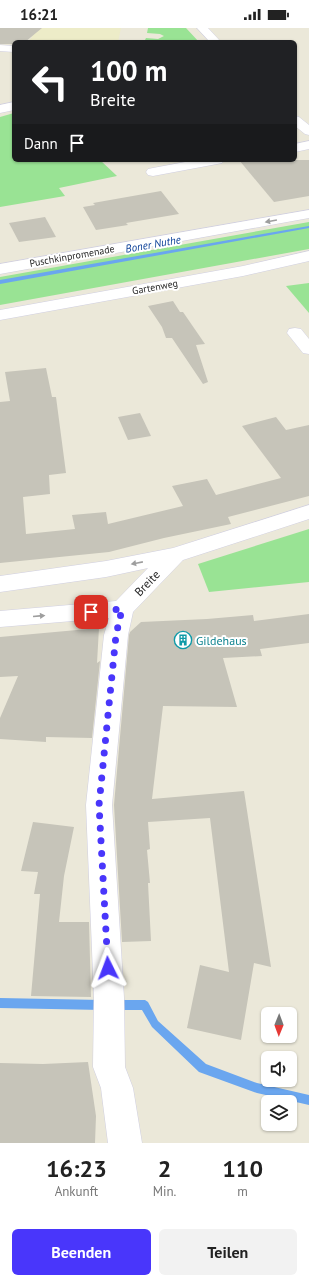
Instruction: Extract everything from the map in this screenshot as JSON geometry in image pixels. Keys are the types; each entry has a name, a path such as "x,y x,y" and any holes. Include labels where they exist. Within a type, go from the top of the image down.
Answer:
{"street":[{"path":"202,28 214,40"},
{"path":"0,48 12,50"},
{"path":"0,109 12,106"},
{"path":"297,122 309,131"},
{"path":"297,148 309,145"},
{"path":"153,172 206,162"},
{"name":"Puschkinpromenade","path":"0,269 309,214"},
{"name":"Gartenweg","path":"0,315 243,271 309,256"},
{"path":"295,333 309,349"},
{"name":"Breite","path":"0,584 106,569 175,556 309,512"},
{"name":"Breite","path":"122,609 154,575 175,556"},
{"path":"0,619 122,609 116,635 99,805 109,998 109,1067 117,1088 125,1143"}],"shaded area":[{"path":"34,28 121,28 118,40 30,40 32,37"}],"green space":[{"path":"148,28 186,28 197,40 145,40 146,38 158,39 164,36 160,34 147,33"},
{"path":"12,114 12,162 102,162 117,176 59,188 65,196 0,207 0,117"},
{"path":"309,222 309,249 0,305 0,277"},
{"path":"309,283 309,313 286,286"},
{"path":"309,529 309,582 209,592 198,564"}],"building":[{"path":"0,28 42,28 27,40 12,40 12,44 0,44"},
{"path":"297,160 309,160 309,196 274,202 241,162 297,162"},
{"path":"161,191 179,214 96,230 83,207 95,205 93,203"},
{"path":"45,217 56,237 19,242 9,223"},
{"path":"173,301 180,312 183,312 205,344 196,345 208,382 203,384 172,338 166,338 162,327 148,306"},
{"path":"46,368 52,397 56,397 66,473 49,475 50,494 23,497 26,534 75,529 72,515 106,512 108,524 183,506 172,486 207,479 216,495 281,478 242,426 276,417 286,430 309,425 309,496 228,517 231,524 164,538 109,552 0,563 0,402 10,401 5,372"},
{"path":"140,413 151,436 128,440 118,417"},
{"path":"309,614 309,643 260,649 262,656 223,658 237,707 163,706 152,799 244,791 271,967 254,963 241,1040 187,1028 200,965 229,972 210,818 148,822 150,849 147,850 150,883 148,883 151,941 122,942 114,805 129,635 130,632 141,622 253,615 254,621"},
{"path":"99,628 97,663 100,661 92,738 46,737 46,742 0,739 0,718 18,676 0,677 0,637"},
{"path":"33,822 74,827 64,876 59,922 89,922 91,997 31,996 40,894 34,894 38,872 21,871"},
{"path":"88,1062 96,1116 95,1143 0,1143 0,1063 43,1064"}],"waterway":[{"name":"Boner Nuthe","path":"0,282 309,227"},
{"path":"0,1003 102,1005"},
{"path":"116,1005 145,1005 155,1024 203,1068 257,1088 309,1100"}],"place":[{"name":"Gildehaus","path":"183,640"}],"route":[{"path":"91,612 122,609 116,635 99,805 108,968"}]}
